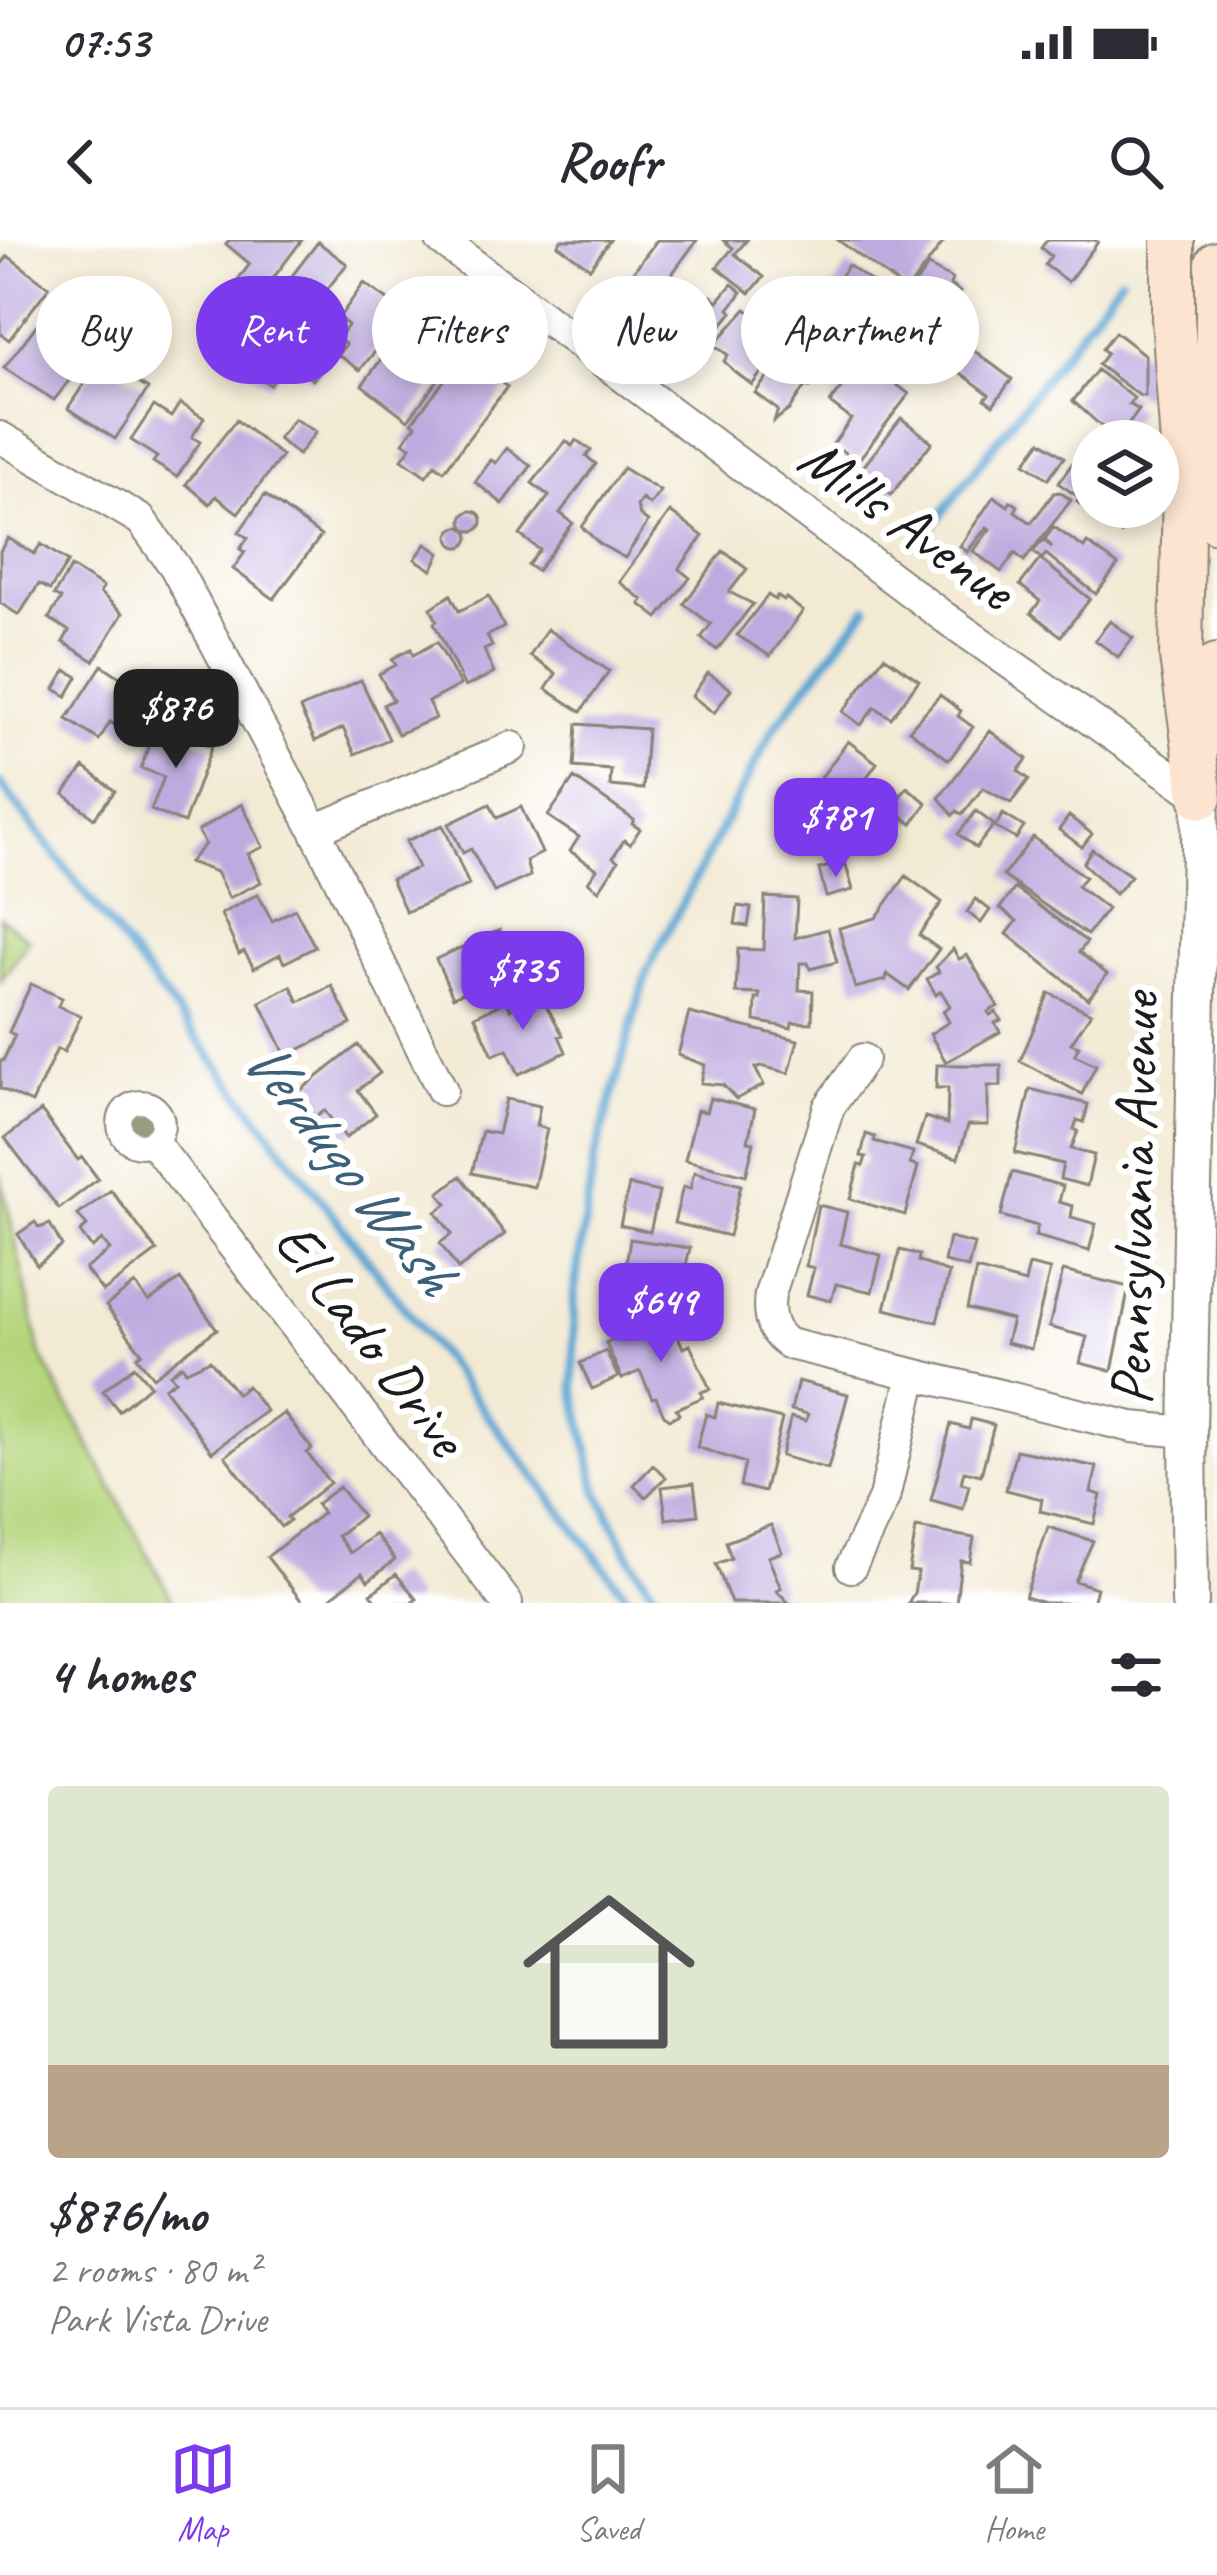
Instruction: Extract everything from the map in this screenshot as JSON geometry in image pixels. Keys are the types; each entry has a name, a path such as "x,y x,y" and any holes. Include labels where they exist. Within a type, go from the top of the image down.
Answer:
{"main road":[{"name":"Pennsylvania Avenue","path":"1173,240 1173,318 1184,474 1181,657 1201,797"},
{"path":"1217,263 1217,522"},
{"name":"Pennsylvania Avenue","path":"1201,797 1217,665"}],"street":[{"name":"Mills Avenue","path":"441,240 944,617 1201,797"},
{"path":"0,437 141,520 175,567 315,830 442,1090"},
{"path":"315,830 512,747"},
{"name":"Pennsylvania Avenue","path":"1190,1603 1202,1540 1188,1432 1209,854 1201,797"},
{"path":"862,1059 829,1107 770,1294 770,1322 778,1337 789,1344 1132,1426 1188,1432"},
{"name":"El Lado Drive","path":"151,1139 507,1603"},
{"path":"851,1567 884,1498 913,1375"}],"green space":[{"path":"0,917 29,940 0,982"},
{"path":"0,1173 41,1356 174,1603 0,1603"}],"building":[{"path":"229,240 302,240 275,276 241,276 250,264 226,244"},
{"path":"561,240 610,240 590,268 558,245"},
{"path":"657,240 697,240 671,276 630,276"},
{"path":"723,240 747,240 735,254 763,276 741,276 741,286 717,267 733,248"},
{"path":"838,240 945,240 918,276 887,276"},
{"path":"1047,240 1098,242 1068,282 1045,265 1051,256 1041,248"},
{"path":"318,242 347,264 338,276 292,276"},
{"path":"8,256 36,277 36,304 9,340 0,333 0,266"},
{"path":"848,265 863,276 840,276"},
{"path":"928,266 946,276 921,276"},
{"path":"364,283 372,289 372,355 360,370 348,362 348,305"},
{"path":"732,284 741,291 717,330 717,300"},
{"path":"741,315 741,376 724,361 728,355 717,342"},
{"path":"36,326 36,384 67,384 54,400 4,368"},
{"path":"1115,332 1145,355 1145,396 1098,365 1107,353 1102,349"},
{"path":"979,354 1012,379 993,405 985,399 989,394 976,384"},
{"path":"1097,370 1134,398 1129,404 1139,410 1132,420 1094,420 1073,401"},
{"path":"372,372 372,384 435,384 408,420 362,385"},
{"path":"84,384 140,384 148,389 115,439 68,408"},
{"path":"441,384 507,387 444,471 435,464 426,476 402,459 411,447 403,442 416,425 412,422"},
{"path":"762,384 813,384 806,385 789,410 774,421 778,410 755,393"},
{"path":"845,384 896,384 909,394 857,462 833,444 851,419 830,403"},
{"path":"180,403 204,418 192,437 200,442 177,477 131,440 154,406 171,417"},
{"path":"901,418 932,442 891,495 860,471"},
{"path":"294,419 316,432 298,455 278,439"},
{"path":"236,420 282,456 238,513 216,496 210,504 186,484"},
{"path":"576,440 591,450 586,456 596,464 560,513 573,523 537,571 528,565 540,550 520,535 549,496 532,483 566,441 572,446"},
{"path":"1041,441 1064,457 1048,479 1025,463"},
{"path":"507,448 531,466 503,504 475,482"},
{"path":"1071,465 1071,492 1058,483"},
{"path":"623,468 660,491 650,505 642,499 637,506 648,522 625,558 582,527"},
{"path":"1054,493 1071,500 1024,561 1015,553 1001,572 973,551 987,527 967,552 960,546 994,496 1008,506 1011,501 1018,506 1015,511 1031,523"},
{"path":"265,495 321,536 274,599 233,569 248,538 239,532"},
{"path":"472,511 482,521 472,531 462,521"},
{"path":"670,512 703,536 679,569 690,578 658,618 619,582"},
{"path":"459,527 469,537 459,547 449,537"},
{"path":"1054,527 1118,565 1096,594 1046,554 1042,559 1033,552 1043,540 1052,547 1045,539"},
{"path":"8,538 34,554 41,544 68,562 50,590 39,584 19,615 0,603 0,551"},
{"path":"426,544 440,553 432,570 415,559"},
{"path":"723,551 747,569 729,592 753,604 717,650 701,638 711,624 684,604"},
{"path":"1040,559 1090,599 1061,636 1031,613 1040,601 1020,585"},
{"path":"71,567 103,587 100,593 123,613 94,661 63,642 69,631 49,618 61,599 54,595"},
{"path":"451,595 459,611 489,596 504,627 487,636 492,646 484,650 494,673 465,687 431,608"},
{"path":"768,595 775,600 786,598 803,611 770,656 737,635"},
{"path":"1110,621 1133,638 1118,657 1095,640"},
{"path":"547,629 609,671 581,712 546,689 556,674 530,656"},
{"path":"437,642 460,685 428,702 436,718 398,734 383,705 393,700 379,674 396,665 392,659 411,649 413,655"},
{"path":"884,656 919,680 891,718 875,707 861,725 843,712"},
{"path":"102,665 129,683 133,677 156,692 129,734 110,722 99,740 67,719"},
{"path":"66,670 78,677 67,696 55,689"},
{"path":"708,673 731,689 714,713 692,696"},
{"path":"361,680 389,739 355,754 343,728 315,741 300,709"},
{"path":"940,695 973,727 949,760 909,730"},
{"path":"577,724 647,729 643,789 610,786 611,770 574,767"},
{"path":"156,726 212,746 184,823 151,810 164,777 141,768"},
{"path":"990,731 1027,759 1018,771 1029,779 1011,803 983,788 962,815 957,811 953,815 939,798"},
{"path":"848,741 877,763 854,795 840,785 833,794 817,783"},
{"path":"84,767 115,791 94,818 64,794"},
{"path":"574,778 640,829 630,844 624,840 613,857 618,861 599,890 588,882 597,869 570,851 579,837 548,816"},
{"path":"907,787 927,803 912,824 891,808"},
{"path":"242,804 263,847 248,854 261,882 229,898 216,872 189,862 205,844 198,831"},
{"path":"490,804 497,818 521,807 542,853 526,861 530,876 494,892 471,849 463,853 449,824"},
{"path":"976,811 994,825 976,848 958,834"},
{"path":"1003,814 1024,827 1016,839 995,827"},
{"path":"1069,816 1092,834 1082,847 1059,830"},
{"path":"443,825 469,885 406,912 391,879 418,868 406,841"},
{"path":"1033,837 1085,877 1077,886 1107,909 1087,935 1003,876"},
{"path":"1092,849 1131,876 1115,894 1083,863"},
{"path":"845,862 853,890 826,897 819,869"},
{"path":"906,876 942,902 919,935 939,949 909,990 887,974 886,980 855,988 839,928 876,918"},
{"path":"1015,888 1087,942 1079,952 1107,974 1088,999 1007,934 1017,921 1000,908"},
{"path":"258,894 272,921 295,909 315,947 284,963 280,954 254,968 244,951 239,954 221,914"},
{"path":"765,897 797,899 795,938 828,929 837,962 810,969 808,963 800,963 799,990 813,991 812,1023 792,1022 791,1028 755,1021 760,994 736,993 738,949 763,950"},
{"path":"976,899 990,910 981,923 967,912"},
{"path":"738,906 751,908 748,926 735,924"},
{"path":"500,930 524,983 493,997 486,982 453,997 436,959"},
{"path":"953,949 959,959 967,955 998,1006 988,1012 996,1012 1001,1020 995,1023 1000,1032 946,1062 930,1034 949,1022 943,1011 950,1006 927,979 939,972 936,967"},
{"path":"31,984 62,998 58,1006 81,1016 64,1052 57,1049 32,1103 0,1088 0,1060 15,1035 9,1032"},
{"path":"291,986 299,1002 332,986 351,1024 286,1056 260,1002"},
{"path":"1049,993 1091,1013 1071,1043 1079,1046 1075,1055 1096,1065 1082,1094 1020,1061"},
{"path":"540,995 563,1035 559,1036 566,1052 519,1074 507,1049 493,1055 475,1016 507,1001 510,1009"},
{"path":"689,1013 798,1040 789,1073 755,1068 764,1085 736,1099 723,1085 701,1083 705,1065 678,1055"},
{"path":"358,1045 380,1073 358,1090 376,1114 346,1138 324,1110 315,1117 297,1093"},
{"path":"937,1065 1001,1065 1001,1086 988,1086 988,1125 968,1125 958,1158 916,1145 925,1117 947,1124 948,1088 936,1088"},
{"path":"1030,1089 1088,1104 1084,1122 1077,1120 1071,1149 1094,1155 1087,1186 1060,1179 1063,1164 1015,1153"},
{"path":"710,1098 755,1109 746,1175 685,1160 697,1110 706,1112"},
{"path":"506,1099 540,1106 536,1126 547,1129 534,1187 472,1173 482,1131 498,1134"},
{"path":"41,1111 98,1179 59,1209 5,1138"},
{"path":"866,1134 875,1137 874,1141 913,1152 910,1164 918,1167 905,1215 850,1199 859,1165 863,1166 866,1157 861,1156"},
{"path":"694,1172 741,1185 729,1236 674,1223 683,1187 690,1189"},
{"path":"1012,1172 1063,1186 1059,1202 1073,1206 1071,1217 1096,1224 1089,1251 1035,1236 1038,1226 1001,1216"},
{"path":"461,1176 505,1234 458,1269 440,1243 452,1234 436,1212 447,1204 439,1193"},
{"path":"629,1185 659,1192 650,1232 620,1225"},
{"path":"111,1190 157,1251 103,1292 85,1269 110,1250 102,1240 92,1248 80,1232 87,1226 78,1215"},
{"path":"818,1205 847,1212 840,1244 881,1255 872,1292 836,1284 831,1301 807,1295 814,1268 806,1266"},
{"path":"35,1222 39,1228 50,1224 62,1246 37,1265 18,1234"},
{"path":"949,1238 974,1244 968,1268 944,1262"},
{"path":"630,1239 690,1248 682,1283 713,1288 709,1314 647,1305 648,1296 622,1292"},
{"path":"900,1250 949,1273 937,1322 885,1309"},
{"path":"1029,1265 1050,1270 1031,1349 1006,1343 1012,1320 967,1309 976,1270 1025,1283"},
{"path":"1063,1271 1129,1287 1112,1371 1080,1363 1087,1337 1049,1327"},
{"path":"180,1279 217,1329 153,1377 137,1357 142,1353 106,1306 135,1284 149,1302"},
{"path":"650,1323 673,1325 683,1348 690,1345 710,1389 676,1409 679,1414 670,1419 656,1397 652,1398 640,1371 622,1379 606,1343"},
{"path":"606,1351 618,1377 592,1389 580,1363"},
{"path":"210,1360 237,1394 247,1386 266,1411 212,1452 164,1388 175,1380 170,1374 182,1365 186,1371"},
{"path":"134,1366 150,1385 119,1411 103,1391"},
{"path":"798,1381 848,1394 828,1469 781,1456 791,1417 806,1421 808,1414 791,1410"},
{"path":"718,1403 782,1419 764,1492 740,1486 745,1463 697,1447 706,1414 715,1417"},
{"path":"284,1413 312,1449 307,1453 330,1483 281,1527 225,1456"},
{"path":"971,1419 994,1425 981,1475 964,1471 961,1483 969,1485 963,1509 931,1500 951,1424 969,1429"},
{"path":"1016,1450 1097,1467 1091,1492 1101,1495 1094,1524 1040,1511 1042,1499 1006,1490"},
{"path":"653,1465 666,1477 646,1497 634,1485"},
{"path":"694,1483 698,1515 666,1519 662,1487"},
{"path":"339,1487 362,1516 337,1536 350,1553 375,1534 395,1560 368,1581 362,1573 324,1603 303,1603 267,1557 323,1513 316,1504"},
{"path":"771,1525 782,1552 768,1557 781,1588 776,1590 789,1603 731,1603 716,1564 731,1558 726,1542"},
{"path":"1048,1527 1093,1541 1075,1581 1097,1588 1093,1603 1044,1603 1025,1597"},
{"path":"916,1528 974,1538 970,1562 961,1561 956,1603 908,1603 918,1572 909,1571"},
{"path":"396,1574 417,1599 379,1603 371,1594"}],"waterway":[{"path":"920,542 1121,278"},
{"path":"661,1603 630,1557 597,1490 574,1387 574,1293 594,1160 647,971 774,728 867,608"},
{"name":"Verdugo Wash","path":"0,783 632,1603"}]}
